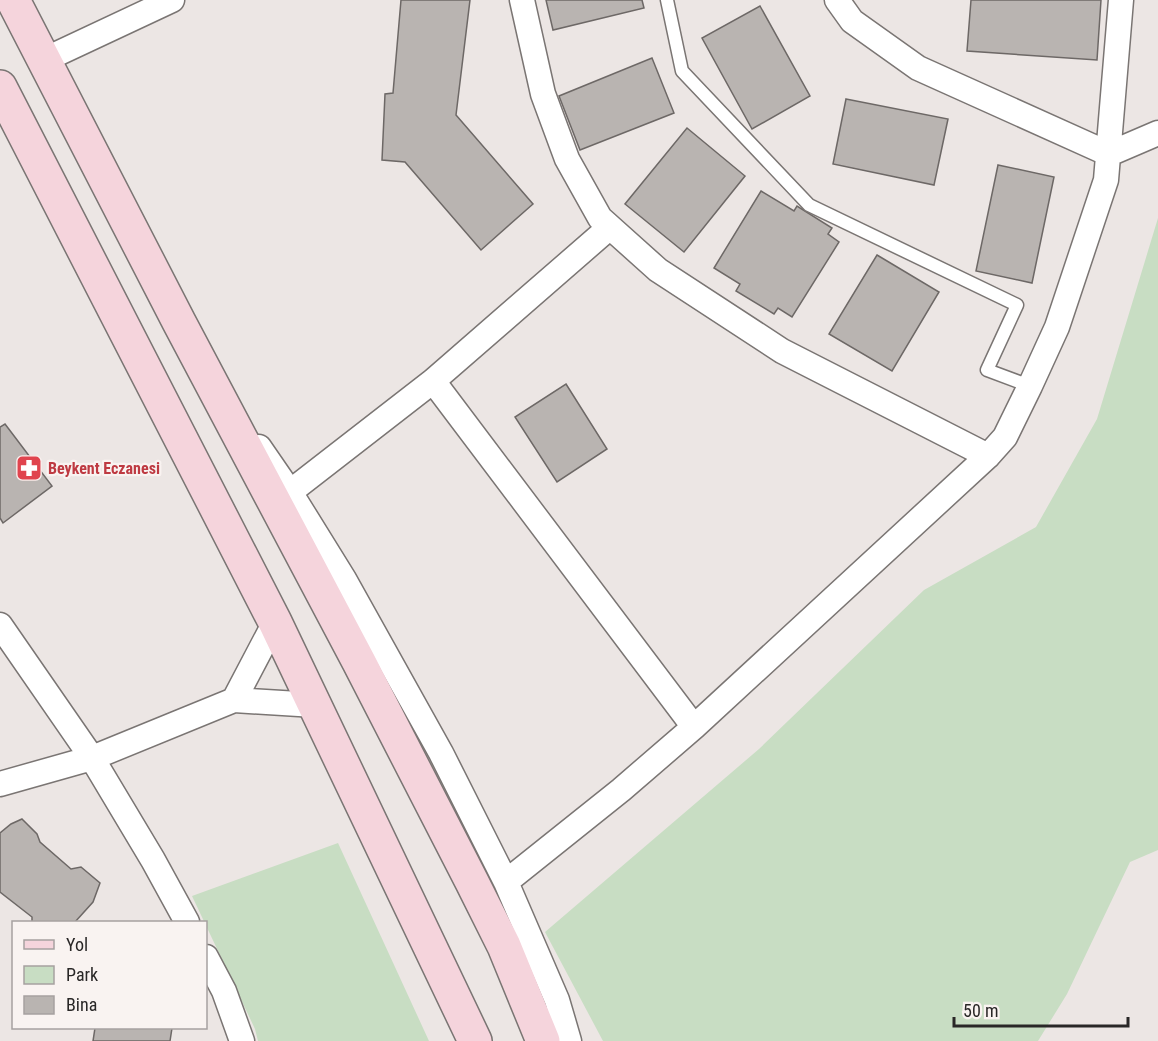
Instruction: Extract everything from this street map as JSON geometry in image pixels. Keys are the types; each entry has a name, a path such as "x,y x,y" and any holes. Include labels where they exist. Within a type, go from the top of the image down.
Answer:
{"street":[{"path":"13,0 472,882 504,946 543,1041"},
{"path":"44,60 172,0"},
{"path":"522,0 543,94 567,159 600,218 658,270 782,351 988,456"},
{"path":"837,0 852,21 918,68 1108,154 1158,132"},
{"path":"506,882 621,790 694,727 988,456 1005,436 1057,327 1106,180 1120,0"},
{"path":"0,87 275,622 475,1041"},
{"path":"291,492 433,381 610,226"},
{"path":"433,381 694,727"},
{"path":"232,422 262,449 291,492 344,579 441,753 506,882 557,1000 569,1041"},
{"path":"234,700 275,622"},
{"path":"0,625 92,758 186,921"},
{"path":"0,784 92,758 234,700 315,705"},
{"path":"207,959 224,991 243,1041"}],"lane":[{"path":"667,0 682,71 810,205 1017,305 987,370 1030,386"}],"green space":[{"path":"1158,218 1158,850 1130,862 1067,994 1038,1041 603,1041 545,932 759,749 924,590 1036,527 1097,419"},
{"path":"338,843 429,1041 258,1041 255,1029 207,928 207,921 204,921 192,896"}],"building":[{"path":"401,0 470,0 456,115 533,204 481,250 405,162 382,160 385,94 393,93"},
{"path":"546,0 642,0 644,8 553,30"},
{"path":"971,0 1101,0 1097,60 967,51"},
{"path":"760,6 810,96 752,129 702,38"},
{"path":"652,58 674,113 580,150 559,96"},
{"path":"846,99 948,119 934,185 833,164"},
{"path":"687,128 745,176 684,252 625,204"},
{"path":"998,165 1054,177 1032,283 976,271"},
{"path":"761,191 794,211 797,206 832,228 828,234 839,242 792,317 778,308 774,314 736,291 740,284 714,268"},
{"path":"877,255 939,292 892,371 829,334"},
{"path":"566,384 607,449 557,482 515,417"},
{"path":"5,424 52,486 3,523 0,518 0,427"},
{"path":"22,819 37,834 40,842 71,869 81,867 100,883 93,902 76,921 32,921 32,917 0,892 0,833"},
{"path":"95,1029 172,1029 170,1041 93,1041"}],"place":[{"name":"Beykent Eczanesi","path":"29,468"}]}
